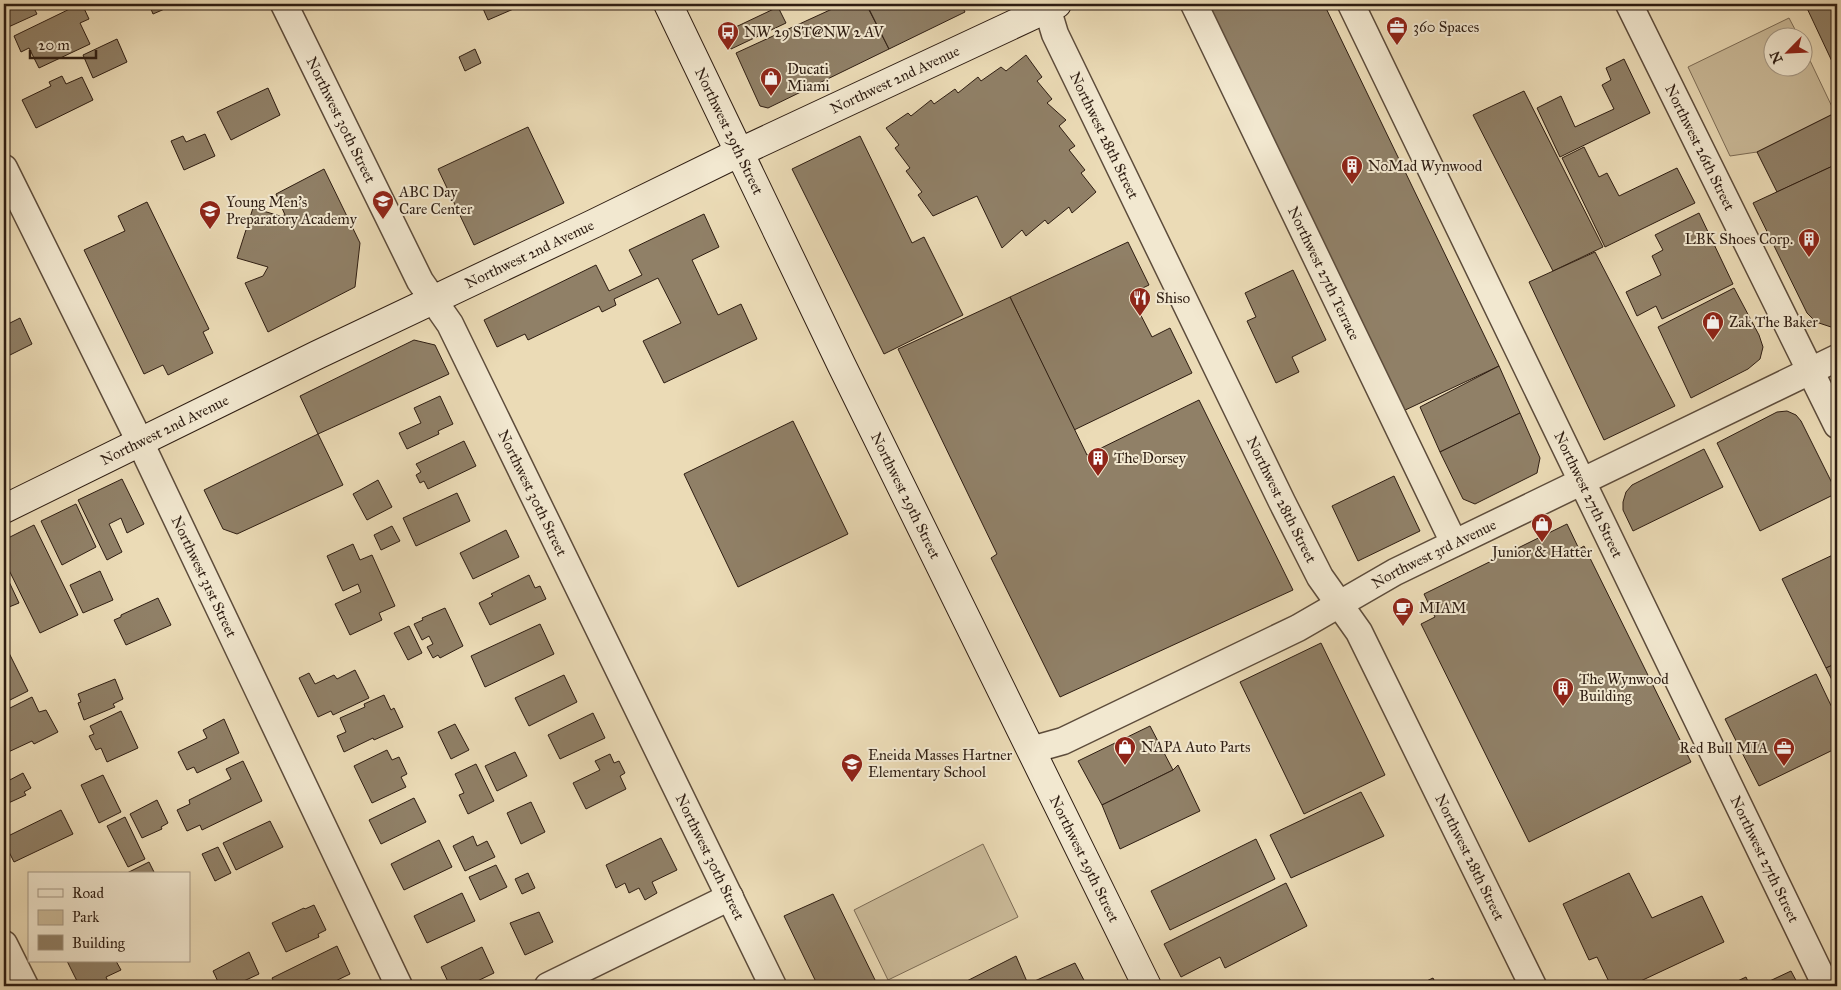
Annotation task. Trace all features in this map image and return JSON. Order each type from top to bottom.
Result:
[{"type":"street","name":"Northwest 30th Street","points":[[284,4],[420,281],[450,324],[773,986]]},
{"type":"street","name":"Northwest 29th Street","points":[[668,4],[738,153],[1147,986]]},
{"type":"street","name":"Northwest 27th Terrace","points":[[1194,4],[1454,543]]},
{"type":"street","name":"Northwest 27th Street","points":[[1352,4],[1826,986]]},
{"type":"street","name":"Northwest 26th Street","points":[[1629,4],[1837,425]]},
{"type":"street","name":"Northwest 2nd Avenue","points":[[4,509],[738,153],[1050,5]]},
{"type":"street","name":"Northwest 28th Street","points":[[1050,5],[1055,34],[1218,374],[1320,578],[1360,632],[1533,986]]},
{"type":"street","name":"Northwest 31st Street","points":[[4,168],[140,442],[399,986]]},
{"type":"street","name":"Northwest 3rd Avenue","points":[[1031,750],[1072,737],[1298,628],[1395,572],[1837,358]]},
{"type":"street","points":[[548,986],[730,897]]},
{"type":"street","points":[[4,944],[24,986]]},
{"type":"green space","points":[[1789,18],[1794,28],[1768,28]]},
{"type":"green space","points":[[1764,30],[1764,78],[1814,78],[1814,69],[1835,113],[1757,152],[1730,156],[1688,67]]},
{"type":"green space","points":[[983,844],[1018,917],[888,980],[854,910]]},
{"type":"building","points":[[4,4],[32,4],[37,14],[4,29]]},
{"type":"building","points":[[82,4],[89,19],[80,23],[90,44],[39,68],[29,48],[21,52],[14,36]]},
{"type":"building","points":[[149,4],[176,4],[153,14]]},
{"type":"building","points":[[481,4],[525,4],[488,20]]},
{"type":"building","points":[[843,4],[866,4],[889,49],[768,108],[760,106],[736,53]]},
{"type":"building","points":[[880,4],[961,4],[965,12],[889,49],[869,9]]},
{"type":"building","name":"NoMad Wynwood","points":[[1206,4],[1324,4],[1499,366],[1401,412]]},
{"type":"building","points":[[1805,4],[1837,4],[1837,72]]},
{"type":"building","points":[[778,7],[786,23],[731,49],[723,33]]},
{"type":"building","points":[[117,39],[127,62],[93,78],[83,55]]},
{"type":"building","points":[[475,49],[481,63],[465,71],[459,57]]},
{"type":"building","points":[[1026,55],[1042,77],[1037,81],[1052,99],[1047,103],[1066,120],[1059,126],[1075,146],[1069,150],[1085,170],[1081,173],[1096,192],[1072,213],[1069,207],[1048,224],[1045,220],[1026,236],[1022,230],[1002,248],[977,196],[933,216],[918,195],[922,192],[906,171],[910,168],[895,148],[899,145],[886,128],[908,113],[911,116],[931,100],[934,104],[955,89],[958,93],[978,77],[981,81],[1001,67],[1006,71]]},
{"type":"building","points":[[1624,59],[1650,113],[1560,157],[1537,108],[1561,96],[1575,127],[1614,109],[1602,85],[1611,80],[1606,68]]},
{"type":"building","points":[[62,76],[66,84],[82,77],[93,100],[36,128],[22,100],[51,86],[49,82]]},
{"type":"building","points":[[268,88],[280,115],[231,140],[217,112]]},
{"type":"building","points":[[1524,91],[1603,247],[1553,271],[1473,115]]},
{"type":"building","points":[[1835,113],[1837,117],[1837,164],[1777,192],[1757,152]]},
{"type":"building","points":[[528,127],[564,203],[474,245],[438,169]]},
{"type":"building","points":[[205,134],[215,156],[184,170],[171,141],[183,136],[186,142]]},
{"type":"building","points":[[860,136],[912,243],[924,237],[963,315],[884,354],[792,169]]},
{"type":"building","points":[[1584,147],[1599,177],[1607,173],[1619,196],[1677,168],[1695,203],[1605,247],[1562,158]]},
{"type":"building","name":"LBK Shoes Corp.","points":[[1837,164],[1837,329],[1816,322],[1807,313],[1753,203]]},
{"type":"building","points":[[324,169],[360,243],[355,287],[268,332],[245,283],[263,276],[268,267],[237,258],[253,208],[280,216],[285,215],[276,194]]},
{"type":"building","points":[[147,202],[209,329],[203,332],[213,353],[168,375],[163,365],[144,374],[84,250],[125,231],[118,216]]},
{"type":"building","points":[[1699,213],[1733,284],[1662,319],[1656,306],[1637,316],[1626,292],[1661,275],[1652,256],[1663,250],[1655,235]]},
{"type":"building","points":[[704,214],[719,247],[692,260],[718,315],[741,304],[757,339],[664,383],[643,341],[681,323],[658,278],[614,299],[616,305],[602,312],[599,306],[528,340],[525,334],[497,347],[484,320],[596,265],[609,291],[642,275],[629,250]]},
{"type":"building","points":[[1128,242],[1149,285],[1130,294],[1152,337],[1170,328],[1192,373],[1074,430],[1010,297]]},
{"type":"building","points":[[1595,252],[1675,406],[1604,440],[1529,282]]},
{"type":"building","points":[[1293,270],[1326,340],[1292,357],[1299,372],[1276,383],[1247,321],[1256,317],[1245,293]]},
{"type":"building","name":"Zak The Baker","points":[[1734,288],[1759,335],[1763,347],[1760,359],[1748,369],[1691,398],[1658,327]]},
{"type":"building","name":"The Dorsey","points":[[1010,297],[1087,455],[1199,400],[1293,590],[1060,697],[991,558],[997,554],[898,349]]},
{"type":"building","points":[[20,318],[32,344],[4,358],[4,326]]},
{"type":"building","points":[[414,340],[435,345],[449,374],[318,434],[300,396]]},
{"type":"building","points":[[1499,366],[1520,413],[1440,452],[1420,407]]},
{"type":"building","points":[[440,396],[453,424],[438,431],[439,434],[407,449],[399,433],[421,423],[414,408]]},
{"type":"building","points":[[1787,411],[1796,415],[1801,421],[1837,493],[1760,531],[1717,443],[1777,412]]},
{"type":"building","points":[[1520,413],[1540,458],[1537,473],[1475,504],[1463,499],[1440,452]]},
{"type":"building","points":[[793,421],[848,534],[738,587],[684,474]]},
{"type":"building","points":[[318,434],[343,485],[237,534],[223,529],[204,490]]},
{"type":"building","points":[[464,441],[476,466],[428,489],[424,481],[420,483],[416,475],[421,472],[416,464]]},
{"type":"building","points":[[1704,449],[1723,487],[1633,531],[1623,510],[1626,492],[1632,485]]},
{"type":"building","points":[[1394,476],[1420,531],[1358,561],[1332,506]]},
{"type":"building","points":[[122,479],[144,524],[127,533],[121,518],[109,524],[122,552],[107,560],[78,500]]},
{"type":"building","points":[[378,480],[392,507],[367,520],[353,494]]},
{"type":"building","points":[[457,493],[470,521],[416,546],[403,518]]},
{"type":"building","points":[[76,504],[96,547],[62,565],[41,521]]},
{"type":"building","name":"The Wynwood Building","points":[[1567,524],[1579,549],[1584,546],[1691,762],[1529,842],[1421,624],[1435,617],[1424,594]]},
{"type":"building","points":[[34,525],[78,615],[40,633],[4,560],[4,540]]},
{"type":"building","points":[[392,526],[400,541],[381,550],[374,535]]},
{"type":"building","points":[[506,530],[519,557],[473,579],[460,553]]},
{"type":"building","points":[[353,544],[360,560],[372,555],[395,606],[379,613],[382,620],[350,635],[335,604],[361,592],[358,584],[343,591],[327,556]]},
{"type":"building","points":[[1837,553],[1837,663],[1826,668],[1782,579]]},
{"type":"building","points":[[4,571],[19,603],[9,607],[8,604],[4,606]]},
{"type":"building","points":[[100,571],[113,600],[83,613],[70,585]]},
{"type":"building","points":[[529,575],[535,588],[540,586],[546,599],[490,625],[479,603],[493,596],[491,594]]},
{"type":"building","points":[[158,598],[171,625],[126,645],[114,620]]},
{"type":"building","points":[[445,608],[463,646],[440,658],[438,655],[433,658],[427,647],[433,644],[429,636],[422,640],[414,624],[423,620],[422,618]]},
{"type":"building","points":[[540,624],[554,654],[485,687],[471,656]]},
{"type":"building","points":[[409,626],[422,653],[408,660],[394,633]]},
{"type":"building","points":[[1321,643],[1385,775],[1304,814],[1240,682]]},
{"type":"building","points":[[9,653],[28,691],[4,703],[4,655]]},
{"type":"building","points":[[1837,663],[1837,690],[1826,668]]},
{"type":"building","points":[[355,670],[369,698],[333,715],[331,711],[318,717],[299,678],[309,673],[315,684],[334,675],[337,679]]},
{"type":"building","points":[[1816,674],[1837,718],[1837,748],[1759,786],[1725,719]]},
{"type":"building","points":[[564,675],[577,702],[529,726],[515,698]]},
{"type":"building","points":[[115,679],[123,699],[113,704],[115,707],[84,720],[78,703],[81,702],[78,694]]},
{"type":"building","points":[[384,695],[391,710],[394,708],[403,727],[374,740],[373,738],[344,752],[337,736],[346,732],[340,718],[365,707],[364,704]]},
{"type":"building","points":[[32,697],[39,712],[46,710],[58,732],[34,744],[32,741],[4,754],[4,711]]},
{"type":"building","points":[[121,711],[138,748],[107,762],[101,748],[96,750],[89,736],[94,734],[90,726]]},
{"type":"building","points":[[593,713],[605,738],[560,759],[548,735]]},
{"type":"building","points":[[224,719],[239,753],[197,773],[194,767],[187,770],[178,752],[207,738],[203,730]]},
{"type":"building","points":[[455,724],[469,750],[451,759],[438,732]]},
{"type":"building","name":"NAPA Auto Parts","points":[[1150,726],[1173,770],[1102,805],[1078,761]]},
{"type":"building","points":[[387,750],[392,760],[399,757],[407,774],[401,777],[406,787],[372,803],[354,766]]},
{"type":"building","points":[[515,752],[527,776],[497,791],[485,766]]},
{"type":"building","points":[[610,754],[614,763],[619,761],[625,773],[620,776],[626,789],[586,809],[573,783],[600,770],[595,761]]},
{"type":"building","points":[[243,761],[262,801],[202,830],[200,825],[187,831],[177,810],[190,804],[189,800],[231,779],[226,769]]},
{"type":"building","points":[[476,764],[494,801],[468,814],[459,795],[464,793],[455,774]]},
{"type":"building","points":[[1178,765],[1200,811],[1120,849],[1102,805],[1173,770]]},
{"type":"building","points":[[23,773],[31,788],[24,792],[26,795],[4,805],[4,783]]},
{"type":"building","points":[[103,775],[121,812],[99,823],[81,785]]},
{"type":"building","points":[[1361,792],[1384,836],[1291,878],[1270,835]]},
{"type":"building","points":[[414,798],[426,822],[381,844],[369,820]]},
{"type":"building","points":[[157,800],[168,823],[161,827],[162,829],[142,838],[130,814]]},
{"type":"building","points":[[531,802],[545,832],[521,844],[507,813]]},
{"type":"building","points":[[61,810],[73,834],[14,862],[4,842],[4,838]]},
{"type":"building","points":[[125,817],[145,859],[128,867],[107,826]]},
{"type":"building","points":[[270,821],[283,847],[236,870],[223,843]]},
{"type":"building","points":[[473,836],[477,846],[487,841],[495,857],[465,871],[453,846]]},
{"type":"building","points":[[661,838],[677,870],[652,882],[657,893],[645,900],[639,888],[629,893],[625,883],[616,888],[606,865]]},
{"type":"building","points":[[1256,839],[1275,879],[1170,930],[1151,891]]},
{"type":"building","points":[[439,840],[452,867],[404,890],[391,864]]},
{"type":"building","points":[[218,847],[231,873],[215,881],[202,854]]},
{"type":"building","points":[[149,862],[154,872],[129,872]]},
{"type":"building","points":[[496,865],[507,887],[480,900],[469,877]]},
{"type":"building","points":[[528,873],[535,888],[522,894],[515,879]]},
{"type":"building","points":[[1629,873],[1652,918],[1702,896],[1724,942],[1630,986],[1611,986],[1597,957],[1589,960],[1563,904]]},
{"type":"building","points":[[1286,883],[1307,926],[1225,968],[1220,957],[1181,977],[1164,944]]},
{"type":"building","points":[[462,893],[475,921],[427,943],[414,916]]},
{"type":"building","points":[[833,894],[878,986],[818,986],[784,916]]},
{"type":"building","points":[[314,905],[326,930],[318,934],[319,937],[286,952],[272,923]]},
{"type":"building","points":[[539,912],[553,942],[525,955],[510,923]]},
{"type":"building","points":[[337,946],[350,974],[325,986],[276,986],[272,978]]},
{"type":"building","points":[[482,947],[494,973],[467,986],[450,986],[441,967]]},
{"type":"building","points":[[249,952],[259,974],[233,986],[220,986],[213,971]]},
{"type":"building","points":[[1016,956],[1028,984],[1075,963],[1087,986],[957,986]]},
{"type":"building","points":[[68,962],[117,962],[121,970],[106,977],[110,986],[75,986],[73,983],[77,981]]},
{"type":"building","points":[[1791,971],[1799,986],[1759,986]]},
{"type":"building","points":[[1746,977],[1750,986],[1727,986]]},
{"type":"building","points":[[1433,978],[1437,986],[1416,986]]},
{"type":"place","name":"360 Spaces","points":[[1397,46]]},
{"type":"place","name":"NW 29 ST@NW 2 AV","points":[[728,51]]},
{"type":"place","name":"Ducati Miami","points":[[771,97]]},
{"type":"place","name":"NoMad Wynwood","points":[[1352,185]]},
{"type":"place","name":"ABC Day Care Center","points":[[383,220]]},
{"type":"place","name":"Young Men's Preparatory Academy","points":[[210,230]]},
{"type":"place","name":"LBK Shoes Corp.","points":[[1809,258]]},
{"type":"place","name":"Shiso","points":[[1140,317]]},
{"type":"place","name":"Zak The Baker","points":[[1713,341]]},
{"type":"place","name":"The Dorsey","points":[[1098,477]]},
{"type":"place","name":"Junior & Hatter","points":[[1542,543]]},
{"type":"place","name":"MIAM","points":[[1403,627]]},
{"type":"place","name":"The Wynwood Building","points":[[1563,707]]},
{"type":"place","name":"NAPA Auto Parts","points":[[1125,766]]},
{"type":"place","name":"Red Bull MIA","points":[[1784,767]]},
{"type":"place","name":"Eneida Masses Hartner Elementary School","points":[[852,783]]}]
